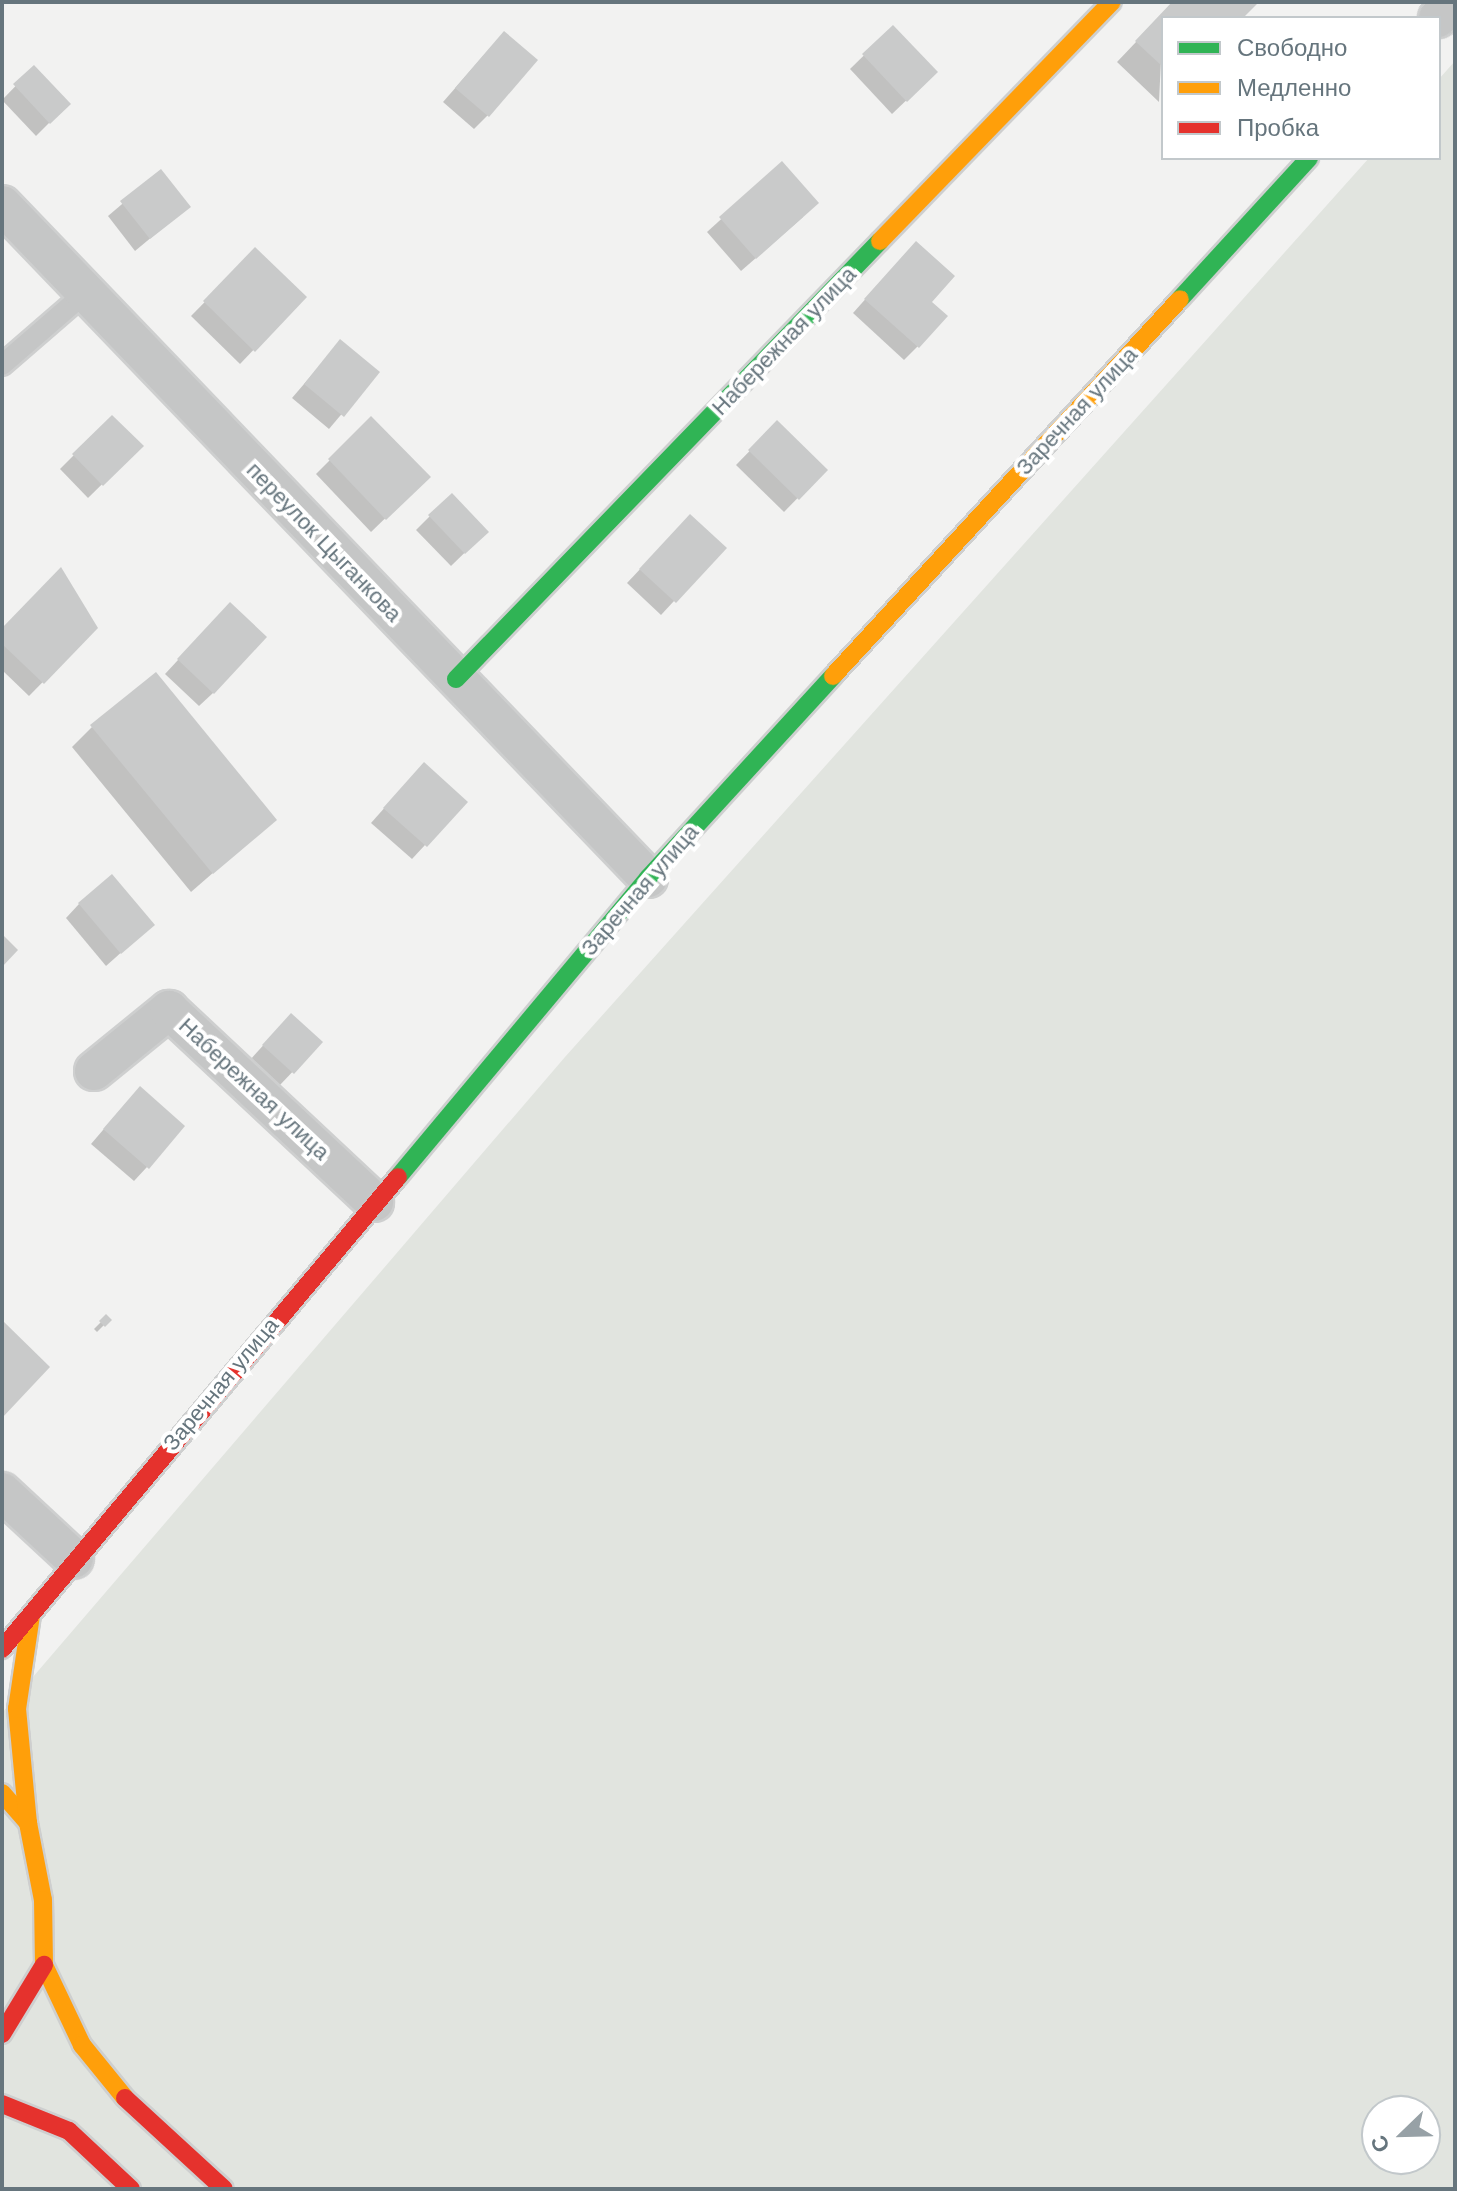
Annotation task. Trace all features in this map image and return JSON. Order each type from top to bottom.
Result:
[{"type":"street","name":"Набережная улица","points":[[456,679],[1112,2]]},
{"type":"street","name":"Заречная улица","points":[[2,1649],[74,1559],[648,878],[1307,160]]},
{"type":"street","name":"переулок Цыганкова","points":[[2,205],[648,878]]},
{"type":"street","name":"Набережная улица","points":[[94,1071],[169,1010],[374,1202]]},
{"type":"street","points":[[2,1492],[74,1559]]},
{"type":"street","points":[[31,1612],[17,1709],[28,1823],[43,1900],[44,1965],[82,2045],[110,2084],[224,2189]]},
{"type":"street","points":[[2,1793],[28,1823]]},
{"type":"street","points":[[2,2034],[44,1965]]},
{"type":"street","points":[[2,2104],[69,2131],[131,2189]]},
{"type":"lane","points":[[2,365],[85,293]]},
{"type":"shaded area","points":[[1455,61],[1455,2189],[2,2189],[2,1713],[565,1057],[1367,160],[1441,160],[1441,77]]},
{"type":"building","points":[[1172,2],[1259,2],[1245,16],[1161,16],[1161,65],[1135,41]]},
{"type":"building","points":[[893,25],[938,72],[907,102],[862,54]]},
{"type":"building","points":[[504,31],[538,60],[489,117],[455,88]]},
{"type":"building","points":[[34,65],[71,104],[50,124],[13,84]]},
{"type":"building","points":[[782,161],[819,203],[756,259],[719,217]]},
{"type":"building","points":[[161,169],[191,207],[150,239],[120,201]]},
{"type":"building","points":[[916,241],[955,276],[932,302],[948,316],[919,348],[864,299]]},
{"type":"building","points":[[255,247],[307,297],[255,352],[203,301]]},
{"type":"building","points":[[340,339],[380,372],[344,417],[304,384]]},
{"type":"building","points":[[112,415],[144,446],[103,486],[72,454]]},
{"type":"building","points":[[371,416],[431,477],[386,520],[328,459]]},
{"type":"building","points":[[777,420],[828,470],[799,500],[748,450]]},
{"type":"building","points":[[452,493],[489,532],[465,554],[428,515]]},
{"type":"building","points":[[690,514],[727,548],[676,603],[639,569]]},
{"type":"building","points":[[61,567],[98,628],[44,684],[2,644],[2,628]]},
{"type":"building","points":[[230,602],[267,637],[214,694],[177,659]]},
{"type":"building","points":[[156,672],[277,820],[213,874],[90,725]]},
{"type":"building","points":[[424,762],[468,802],[427,847],[383,808]]},
{"type":"building","points":[[112,874],[155,925],[121,954],[78,903]]},
{"type":"building","points":[[2,934],[18,950],[2,967]]},
{"type":"building","points":[[291,1013],[323,1042],[294,1074],[262,1045]]},
{"type":"building","points":[[140,1086],[185,1126],[149,1169],[103,1129]]},
{"type":"building","points":[[106,1314],[112,1320],[105,1327],[99,1321]]},
{"type":"building","points":[[2,1320],[50,1367],[2,1418]]},
{"type":"traffic: fast","points":[[1180,299],[1307,160]]},
{"type":"traffic: fast","points":[[456,679],[880,241]]},
{"type":"traffic: fast","points":[[398,1177],[648,878],[833,676]]},
{"type":"traffic: slow","points":[[880,241],[1112,2]]},
{"type":"traffic: slow","points":[[833,676],[1180,299]]},
{"type":"traffic: slow","points":[[28,1823],[17,1709],[31,1615]]},
{"type":"traffic: slow","points":[[2,1793],[28,1823],[43,1900],[44,1965],[82,2045],[125,2098]]},
{"type":"traffic: jam","points":[[2,1649],[398,1177]]},
{"type":"traffic: jam","points":[[2,2034],[44,1965]]},
{"type":"traffic: jam","points":[[125,2098],[224,2189]]},
{"type":"traffic: jam","points":[[2,2104],[69,2131],[131,2189]]}]
